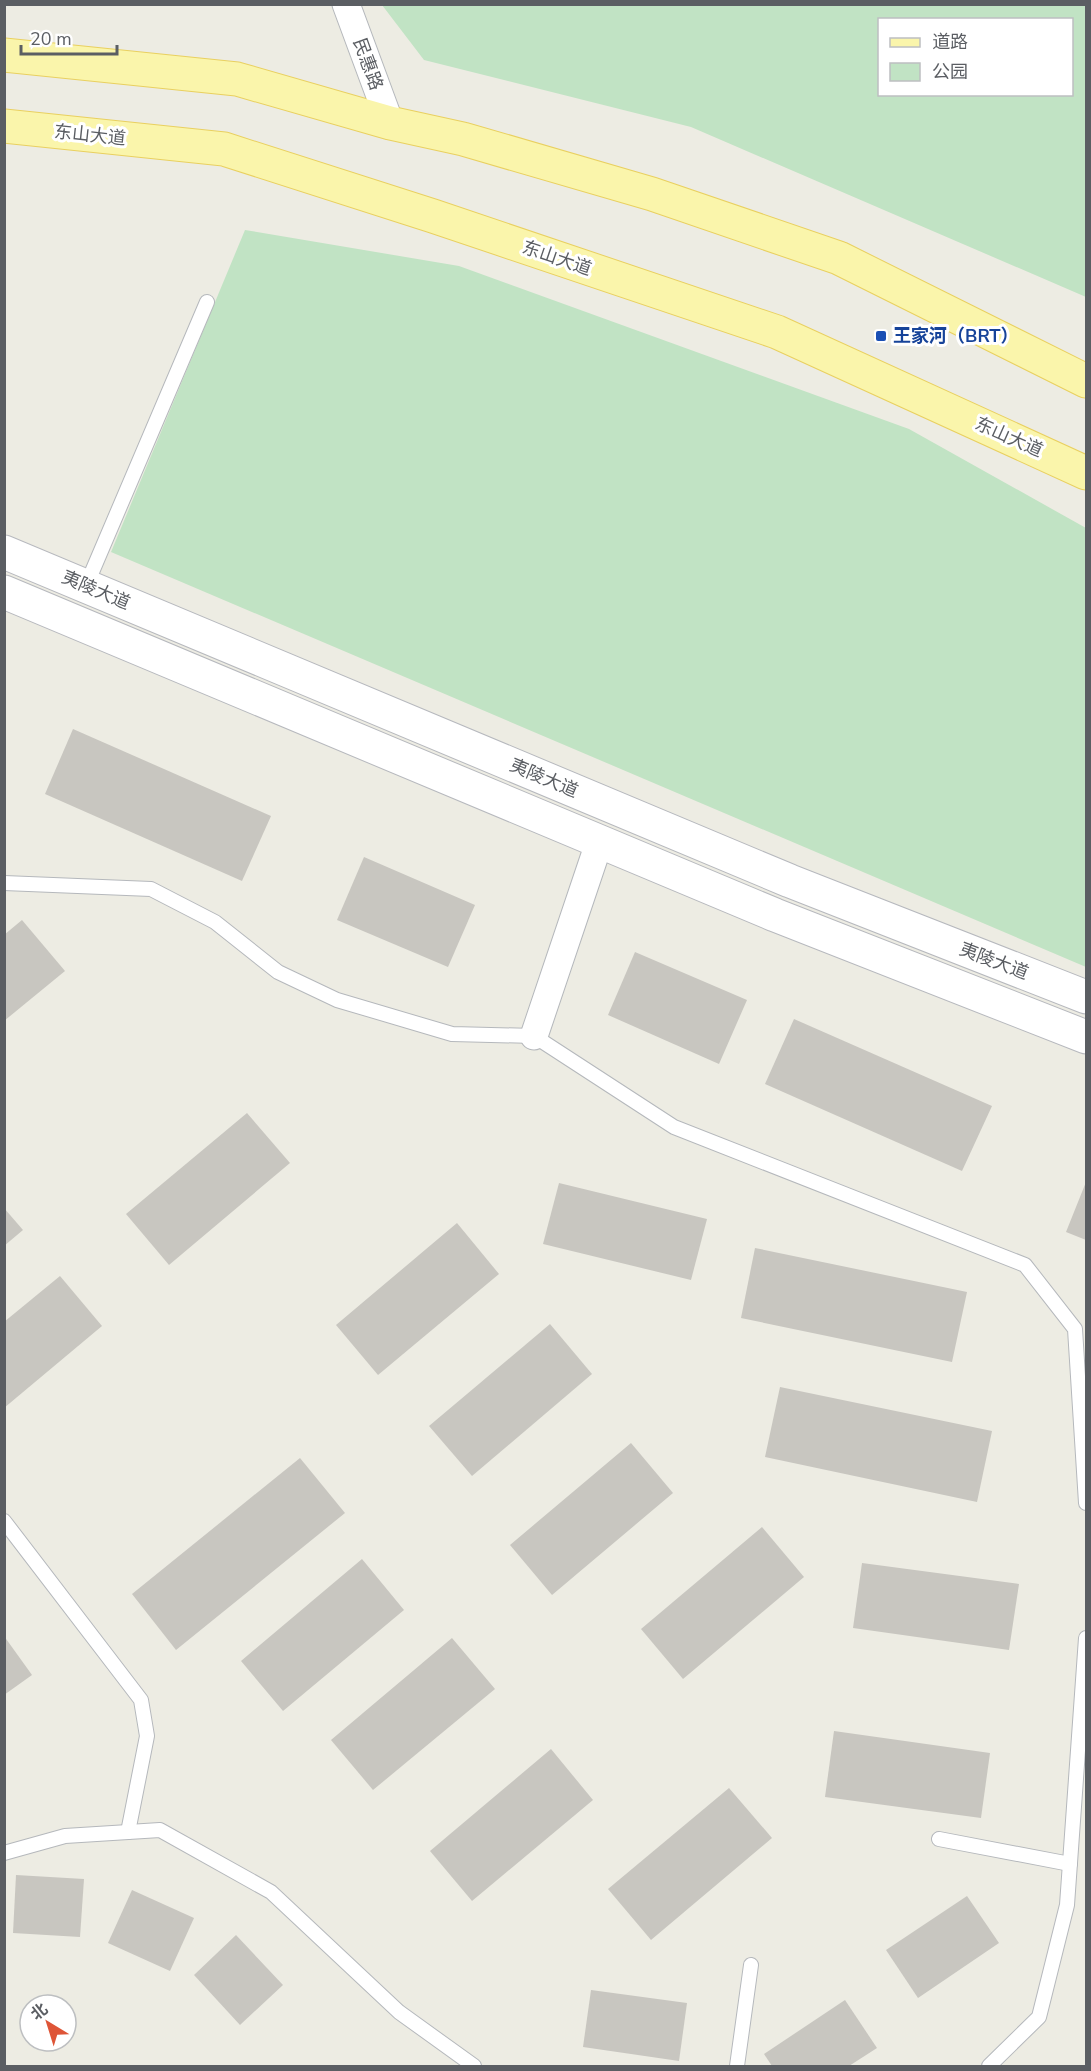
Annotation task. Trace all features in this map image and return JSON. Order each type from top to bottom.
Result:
[{"type":"main road","points":[[4,56],[237,80],[390,123],[463,139],[652,194],[839,258],[1086,381]]},
{"type":"main road","name":"东山大道","points":[[4,126],[224,149],[257,159],[777,332],[1086,473]]},
{"type":"main road","name":"夷陵大道","points":[[4,552],[790,881],[1086,997]]},
{"type":"main road","name":"夷陵大道","points":[[4,592],[776,915],[1086,1038]]},
{"type":"street","name":"民惠路","points":[[346,4],[390,123]]},
{"type":"street","points":[[534,1035],[598,846],[597,841]]},
{"type":"lane","points":[[86,586],[207,302]]},
{"type":"lane","points":[[4,883],[151,889],[215,922],[278,972],[337,1000],[452,1035],[534,1035],[674,1127],[1025,1265],[1075,1329],[1086,1503]]},
{"type":"lane","points":[[4,1521],[141,1700],[147,1736],[128,1832]]},
{"type":"lane","points":[[989,2067],[1039,2017],[1067,1905],[1086,1638]]},
{"type":"lane","points":[[4,1853],[65,1836],[160,1830],[271,1892],[399,2012],[474,2067]]},
{"type":"lane","points":[[939,1839],[1070,1864]]},
{"type":"lane","points":[[737,2067],[751,1965]]},
{"type":"green space","points":[[382,5],[1086,5],[1086,297],[691,127],[424,60]]},
{"type":"green space","points":[[245,230],[459,266],[909,429],[1086,528],[1086,967],[111,552]]},
{"type":"building","points":[[73,729],[271,816],[242,881],[45,794]]},
{"type":"building","points":[[364,857],[475,905],[448,967],[337,920]]},
{"type":"building","points":[[22,920],[65,971],[4,1021],[4,935]]},
{"type":"building","points":[[635,952],[747,1000],[719,1064],[608,1015]]},
{"type":"building","points":[[794,1019],[992,1106],[962,1171],[765,1084]]},
{"type":"building","points":[[247,1113],[290,1163],[169,1265],[126,1214]]},
{"type":"building","points":[[1086,1182],[1086,1240],[1066,1232]]},
{"type":"building","points":[[559,1183],[707,1219],[691,1280],[543,1244]]},
{"type":"building","points":[[4,1208],[23,1230],[4,1246]]},
{"type":"building","points":[[457,1223],[499,1274],[378,1375],[336,1325]]},
{"type":"building","points":[[755,1248],[967,1292],[952,1362],[741,1318]]},
{"type":"building","points":[[60,1276],[102,1326],[4,1408],[4,1322]]},
{"type":"building","points":[[550,1324],[592,1374],[472,1476],[429,1426]]},
{"type":"building","points":[[780,1387],[992,1431],[977,1502],[765,1457]]},
{"type":"building","points":[[631,1443],[673,1493],[552,1595],[510,1545]]},
{"type":"building","points":[[300,1458],[345,1513],[176,1650],[132,1594]]},
{"type":"building","points":[[762,1527],[804,1577],[683,1679],[641,1629]]},
{"type":"building","points":[[362,1559],[404,1610],[283,1711],[241,1661]]},
{"type":"building","points":[[862,1563],[1019,1584],[1009,1650],[853,1628]]},
{"type":"building","points":[[4,1636],[32,1675],[4,1695]]},
{"type":"building","points":[[452,1638],[495,1689],[373,1790],[331,1740]]},
{"type":"building","points":[[834,1731],[990,1753],[981,1818],[825,1797]]},
{"type":"building","points":[[551,1749],[593,1800],[472,1901],[430,1851]]},
{"type":"building","points":[[729,1788],[772,1838],[651,1940],[608,1889]]},
{"type":"building","points":[[16,1875],[84,1879],[80,1937],[13,1933]]},
{"type":"building","points":[[132,1890],[194,1918],[170,1971],[108,1943]]},
{"type":"building","points":[[967,1896],[999,1943],[918,1998],[886,1950]]},
{"type":"building","points":[[236,1935],[283,1985],[240,2025],[194,1975]]},
{"type":"building","points":[[591,1990],[687,2003],[679,2061],[583,2047]]},
{"type":"building","points":[[845,2000],[877,2048],[849,2066],[772,2066],[764,2054]]},
{"type":"place","name":"王家河（BRT）","points":[[881,336]]}]
